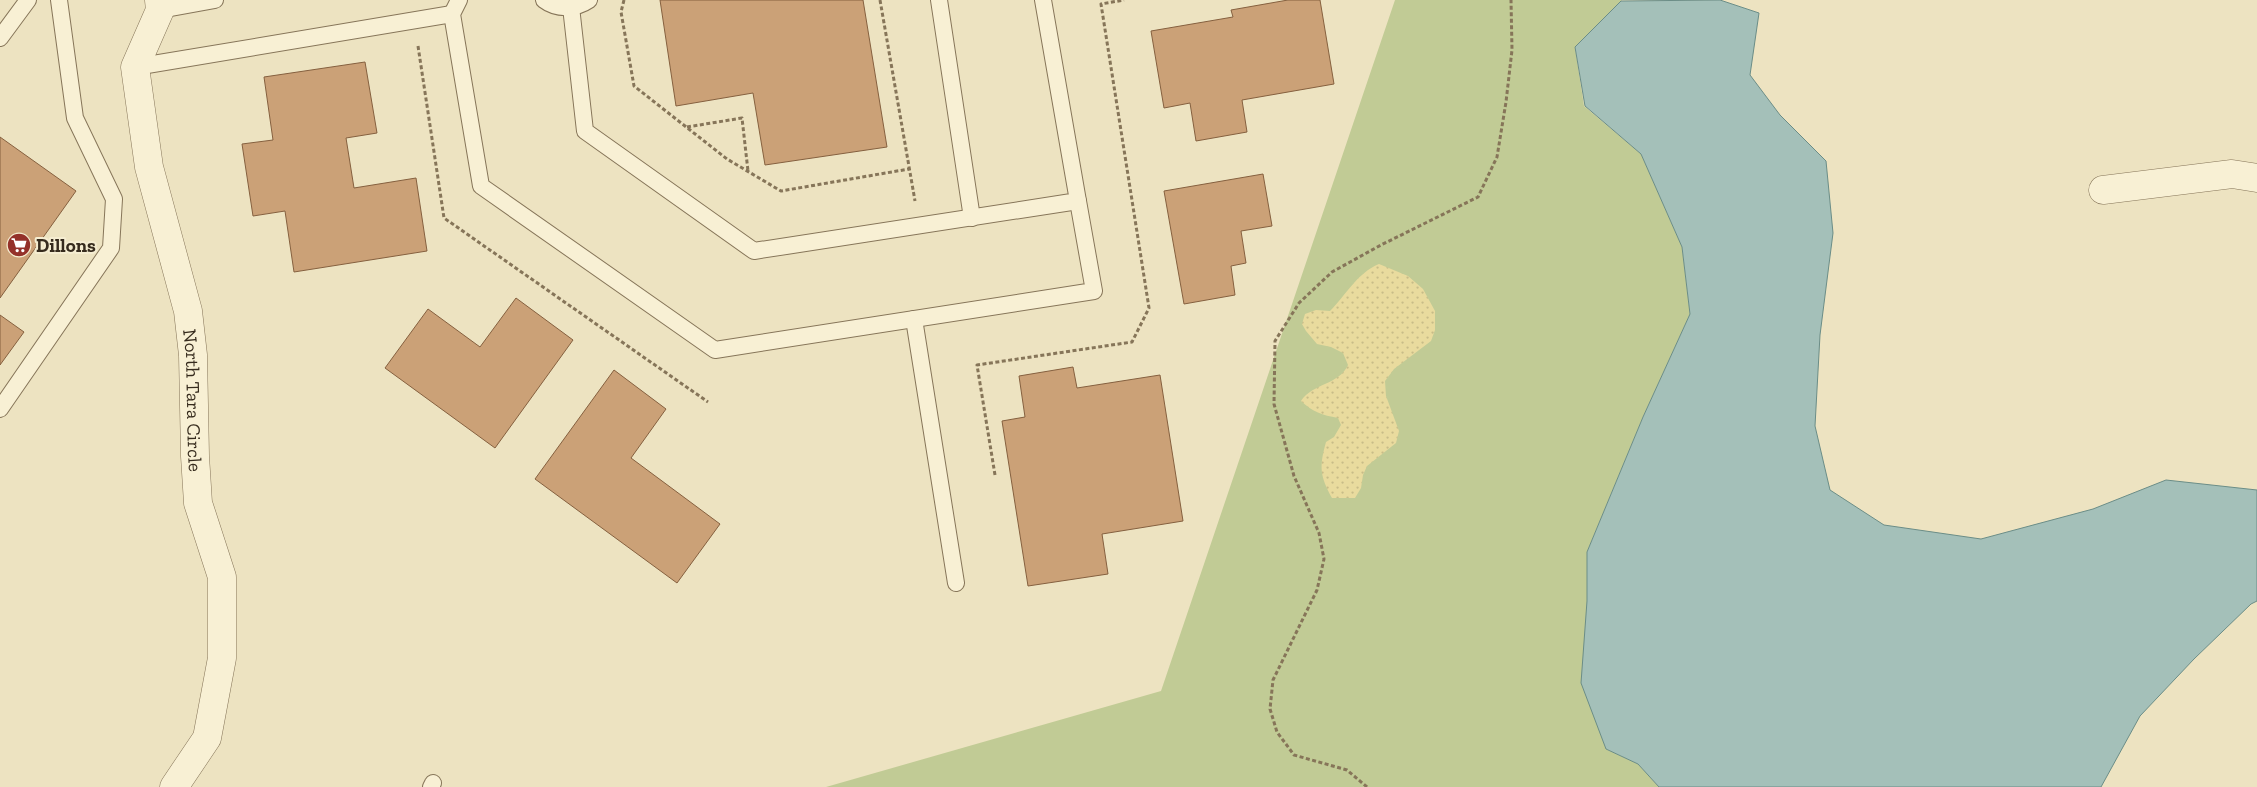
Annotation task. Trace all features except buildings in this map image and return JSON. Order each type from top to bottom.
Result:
[{"type":"street","points":[[135,67],[159,5]]},
{"type":"street","name":"North Tara Circle","points":[[135,67],[149,167],[188,311],[193,355],[198,503],[222,577],[222,658],[207,738],[174,787]]},
{"type":"street","points":[[2103,190],[2232,174],[2257,178]]},
{"type":"lane","points":[[0,38],[28,0]]},
{"type":"lane","points":[[0,409],[111,248],[114,199],[75,118],[59,0]]},
{"type":"lane","points":[[159,5],[215,0]]},
{"type":"lane","points":[[544,0],[559,6],[571,7],[589,0]]},
{"type":"lane","points":[[939,0],[972,218]]},
{"type":"lane","points":[[135,67],[455,7],[481,186],[715,350],[1094,291],[1043,0]]},
{"type":"lane","points":[[571,7],[585,131],[754,251],[1078,201]]},
{"type":"lane","points":[[914,319],[956,582]]},
{"type":"path","points":[[624,0],[621,12],[634,86],[727,159],[781,191],[909,169]]},
{"type":"path","points":[[880,0],[915,205]]},
{"type":"path","points":[[1367,787],[1347,770],[1294,755],[1277,732],[1270,709],[1273,680],[1317,590],[1324,559],[1319,533],[1294,476],[1274,404],[1275,341],[1299,303],[1332,272],[1381,245],[1478,197],[1497,157],[1505,111],[1512,50],[1511,0]]},
{"type":"path","points":[[687,127],[742,118],[748,171]]},
{"type":"green space","points":[[1395,0],[1622,0],[1575,47],[1584,106],[1641,154],[1682,247],[1690,314],[1643,417],[1587,552],[1587,601],[1606,749],[1638,764],[1659,787],[826,787],[1161,691]]},
{"type":"sand","points":[[1379,264],[1408,276],[1423,289],[1435,311],[1435,330],[1431,341],[1394,369],[1385,381],[1386,396],[1399,431],[1396,443],[1367,466],[1361,488],[1355,498],[1332,498],[1323,477],[1322,458],[1326,442],[1334,437],[1341,425],[1338,418],[1318,413],[1301,401],[1312,391],[1339,377],[1348,365],[1343,353],[1331,347],[1317,344],[1302,324],[1305,314],[1316,310],[1330,311],[1364,273]]},
{"type":"water","points":[[1720,0],[1759,13],[1750,75],[1780,115],[1826,161],[1833,233],[1820,335],[1815,426],[1830,490],[1884,525],[1981,539],[2093,509],[2166,480],[2257,490],[2257,601],[2251,604],[2194,659],[2140,716],[2101,787],[1659,787],[1638,764],[1606,749],[1581,683],[1587,601],[1587,552],[1643,417],[1690,314],[1682,247],[1641,154],[1585,106],[1575,47],[1621,1]]},
{"type":"place","name":"Dillons","points":[[19,245]]}]
